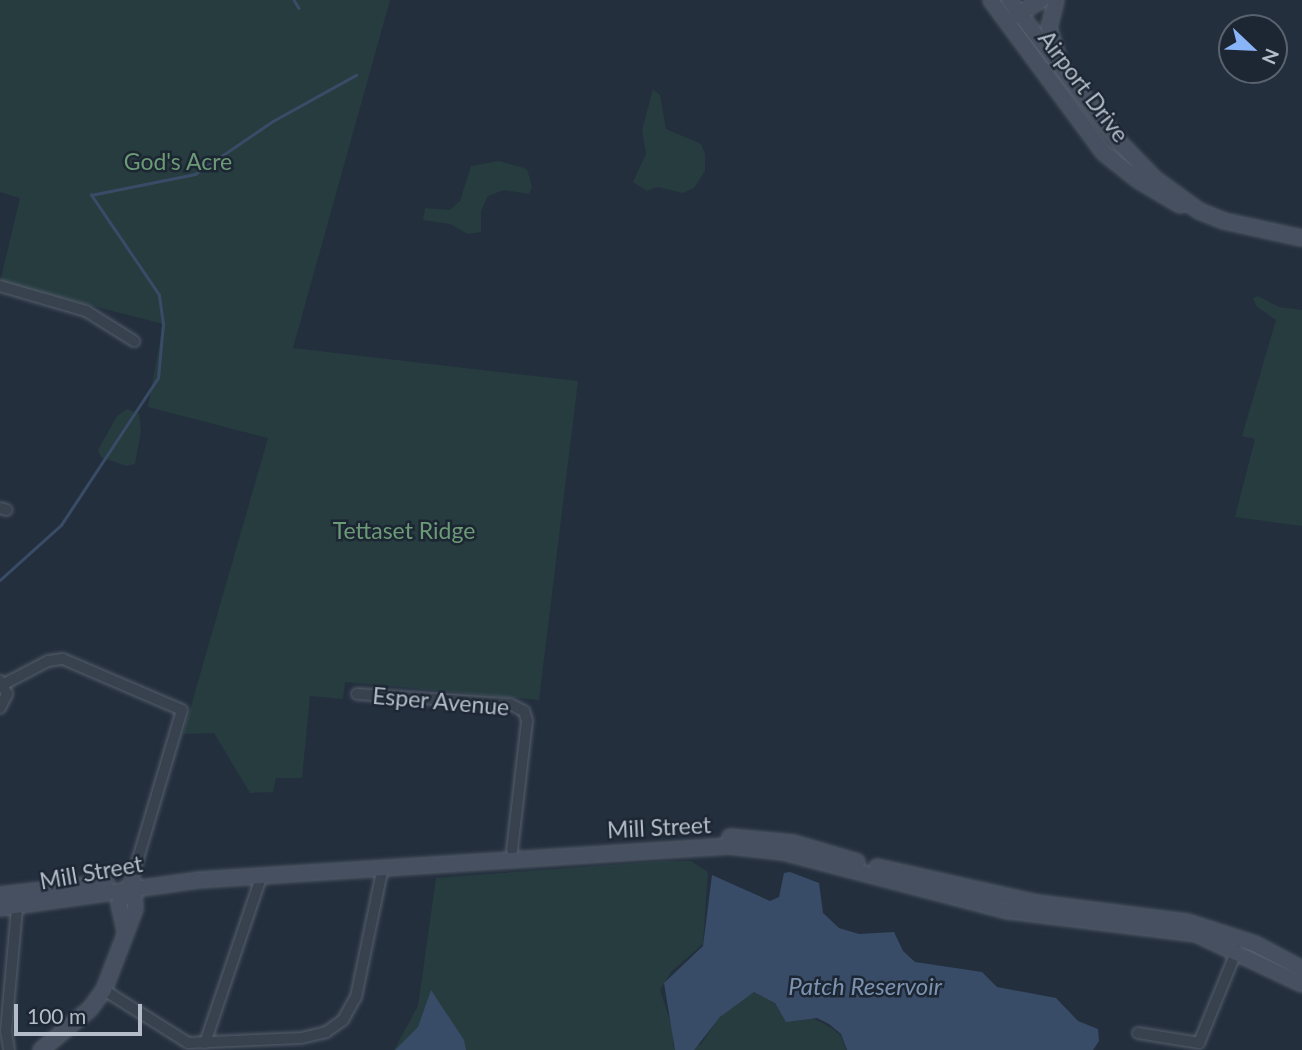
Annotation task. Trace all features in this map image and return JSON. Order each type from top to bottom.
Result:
[{"type":"main road","points":[[991,0],[1016,9]]},
{"type":"main road","name":"Airport Drive","points":[[1016,9],[1042,0]]},
{"type":"main road","name":"Airport Drive","points":[[1056,0],[1050,16],[1051,41],[1074,83]]},
{"type":"main road","name":"Airport Drive","points":[[1016,9],[1138,162],[1204,213]]},
{"type":"main road","name":"Airport Drive","points":[[1016,9],[1084,128],[1120,168],[1159,194],[1204,213],[1247,229],[1302,238]]},
{"type":"main road","name":"Mill Street","points":[[0,908],[131,885],[512,850],[731,837],[793,843],[831,860],[1007,911],[1186,932],[1237,950],[1302,984]]},
{"type":"main road","name":"Mill Street","points":[[0,895],[262,875],[729,846],[831,860],[1009,898],[1187,922],[1255,944],[1302,969]]},
{"type":"main road","points":[[41,1050],[86,1013],[104,990],[125,930],[119,904],[131,885]]},
{"type":"street","points":[[0,286],[86,310],[134,341]]},
{"type":"street","points":[[0,708],[6,698],[2,683],[48,661],[63,659],[182,710],[131,885]]},
{"type":"street","name":"Esper Avenue","points":[[357,694],[510,704],[524,711],[527,721],[512,850]]},
{"type":"street","points":[[104,990],[173,1038],[205,1043],[304,1037],[326,1031],[343,1020],[358,992],[383,867]]},
{"type":"street","points":[[205,1043],[262,875]]},
{"type":"street","points":[[9,1050],[6,1031],[17,907]]},
{"type":"street","points":[[1138,1033],[1199,1043],[1237,950]]},
{"type":"green space","points":[[0,0],[390,0],[293,348],[578,381],[539,700],[345,682],[343,699],[310,696],[302,778],[276,778],[273,792],[250,793],[214,733],[183,734],[268,438],[148,407],[163,324],[0,282],[20,198],[0,192]]},
{"type":"green space","points":[[653,89],[660,95],[666,129],[701,144],[705,154],[705,171],[694,188],[683,193],[658,187],[647,191],[633,182],[646,154],[642,130]]},
{"type":"green space","points":[[499,161],[527,169],[532,187],[529,194],[504,190],[488,196],[481,211],[481,232],[468,234],[450,224],[423,220],[425,208],[450,210],[460,201],[471,166]]},
{"type":"green space","points":[[1258,296],[1279,307],[1302,310],[1302,526],[1235,517],[1255,439],[1242,436],[1276,320],[1256,306],[1253,298]]},
{"type":"green space","points":[[127,409],[139,414],[141,431],[135,464],[126,466],[101,457],[98,450],[117,416]]},
{"type":"green space","points":[[691,861],[708,872],[703,944],[671,972],[660,990],[673,1030],[673,1047],[679,1050],[394,1050],[418,1006],[436,878]]},
{"type":"green space","points":[[749,992],[761,993],[774,1002],[784,1018],[812,1018],[832,1028],[841,1036],[846,1050],[683,1050],[701,1044],[718,1019]]},
{"type":"water","name":"Patch Reservoir","points":[[790,872],[819,883],[823,913],[839,928],[859,934],[894,932],[903,951],[915,962],[982,972],[997,987],[1056,998],[1078,1021],[1098,1029],[1099,1041],[1093,1050],[847,1050],[841,1034],[829,1024],[817,1018],[786,1022],[775,1003],[754,992],[720,1017],[694,1050],[675,1050],[664,983],[703,946],[712,875],[770,901],[779,897],[784,873]]},
{"type":"water","points":[[431,990],[464,1040],[466,1050],[395,1050],[418,1027]]},
{"type":"waterway","points":[[294,0],[299,8]]},
{"type":"waterway","points":[[0,580],[61,525],[158,378],[163,324],[159,295],[91,195],[195,174],[273,121],[356,75]]},
{"type":"park label","name":"God's Acre","points":[[178,161]]},
{"type":"park label","name":"Tettaset Ridge","points":[[404,530]]}]
